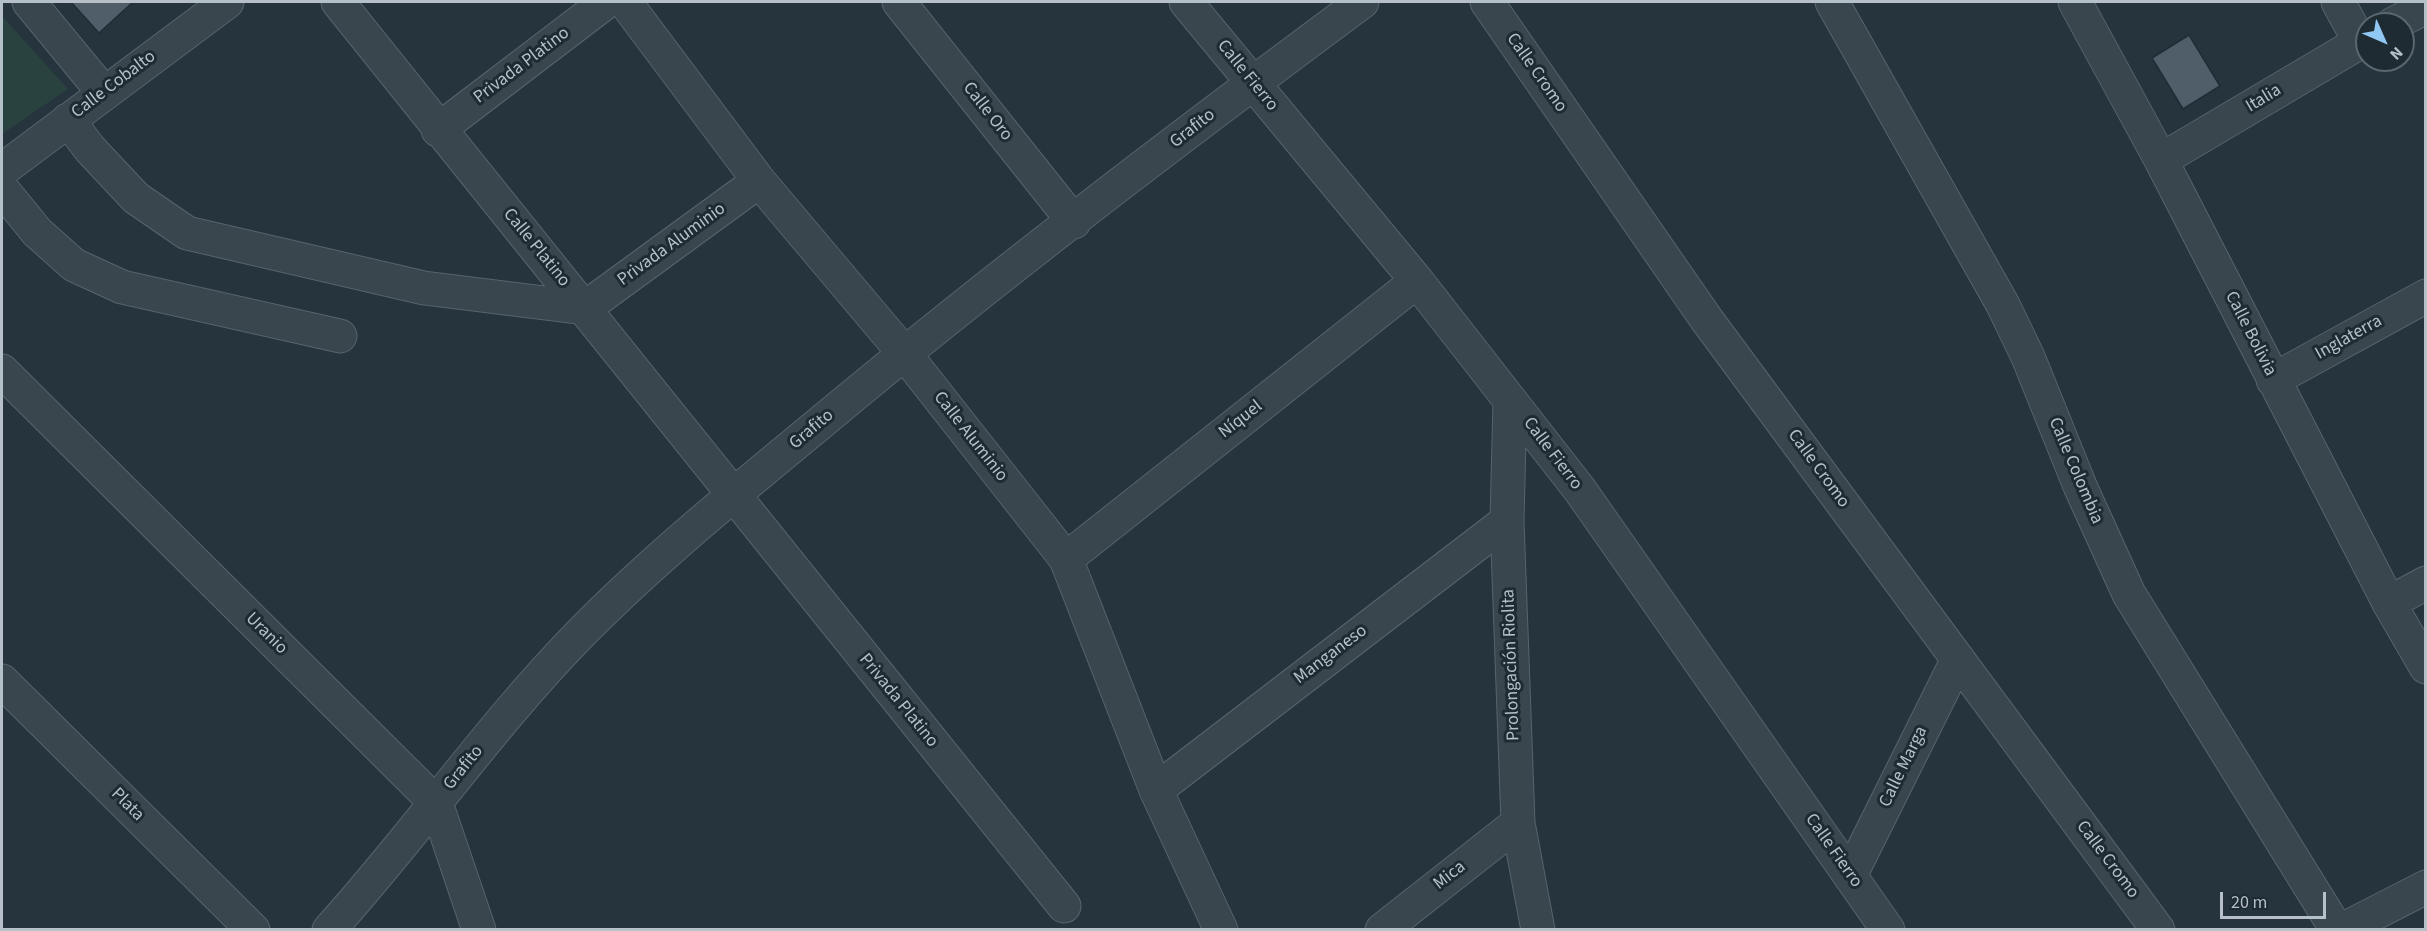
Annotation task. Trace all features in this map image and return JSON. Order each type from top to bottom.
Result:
[{"type":"street","points":[[29,2],[104,93]]},
{"type":"street","name":"Calle Cobalto","points":[[2,170],[227,2]]},
{"type":"street","name":"Calle Platino","points":[[338,2],[438,130],[585,308],[733,496]]},
{"type":"street","name":"Privada Platino","points":[[438,130],[606,2]]},
{"type":"street","name":"Calle Aluminio","points":[[625,2],[759,181],[904,353],[1066,559],[1156,790],[1221,930]]},
{"type":"street","name":"Calle Oro","points":[[899,2],[1074,222]]},
{"type":"street","name":"Calle Fierro","points":[[1186,2],[1417,281],[1580,490],[1888,930]]},
{"type":"street","name":"Grafito","points":[[329,930],[387,866],[506,715],[581,633],[733,496],[904,353],[1252,84],[1362,2]]},
{"type":"street","name":"Calle Cromo","points":[[1487,2],[1707,320],[2158,930]]},
{"type":"street","name":"Calle Colombia","points":[[1832,2],[2003,305],[2028,357],[2080,486],[2129,594],[2340,930]]},
{"type":"street","name":"Calle Bolivia","points":[[2075,2],[2161,160],[2389,603],[2426,667]]},
{"type":"street","points":[[2338,2],[2355,28]]},
{"type":"street","name":"Italia","points":[[2161,160],[2355,45]]},
{"type":"street","points":[[68,120],[90,149],[136,198],[187,233],[424,288],[585,308]]},
{"type":"street","name":"Privada Aluminio","points":[[585,308],[759,181]]},
{"type":"street","points":[[2,189],[37,232],[74,265],[122,287],[340,336]]},
{"type":"street","name":"Níquel","points":[[1066,559],[1417,281]]},
{"type":"street","name":"Inglaterra","points":[[2273,380],[2426,296]]},
{"type":"street","name":"Uranio","points":[[2,371],[436,803],[479,930]]},
{"type":"street","name":"Prolongación Riolita","points":[[1510,400],[1507,521],[1518,823],[1538,930]]},
{"type":"street","name":"Privada Platino","points":[[733,496],[1064,906]]},
{"type":"street","name":"Manganeso","points":[[1156,790],[1507,521]]},
{"type":"street","points":[[2389,603],[2426,583]]},
{"type":"street","name":"Calle Marga","points":[[1851,876],[1958,659]]},
{"type":"street","name":"Plata","points":[[2,681],[253,930]]},
{"type":"street","name":"Mica","points":[[1382,930],[1518,823]]},
{"type":"street","points":[[2340,930],[2426,887]]},
{"type":"green space","points":[[2,16],[68,89],[2,134]]},
{"type":"building","points":[[71,2],[133,2],[99,33]]},
{"type":"building","points":[[2189,35],[2220,86],[2183,109],[2152,58]]}]
